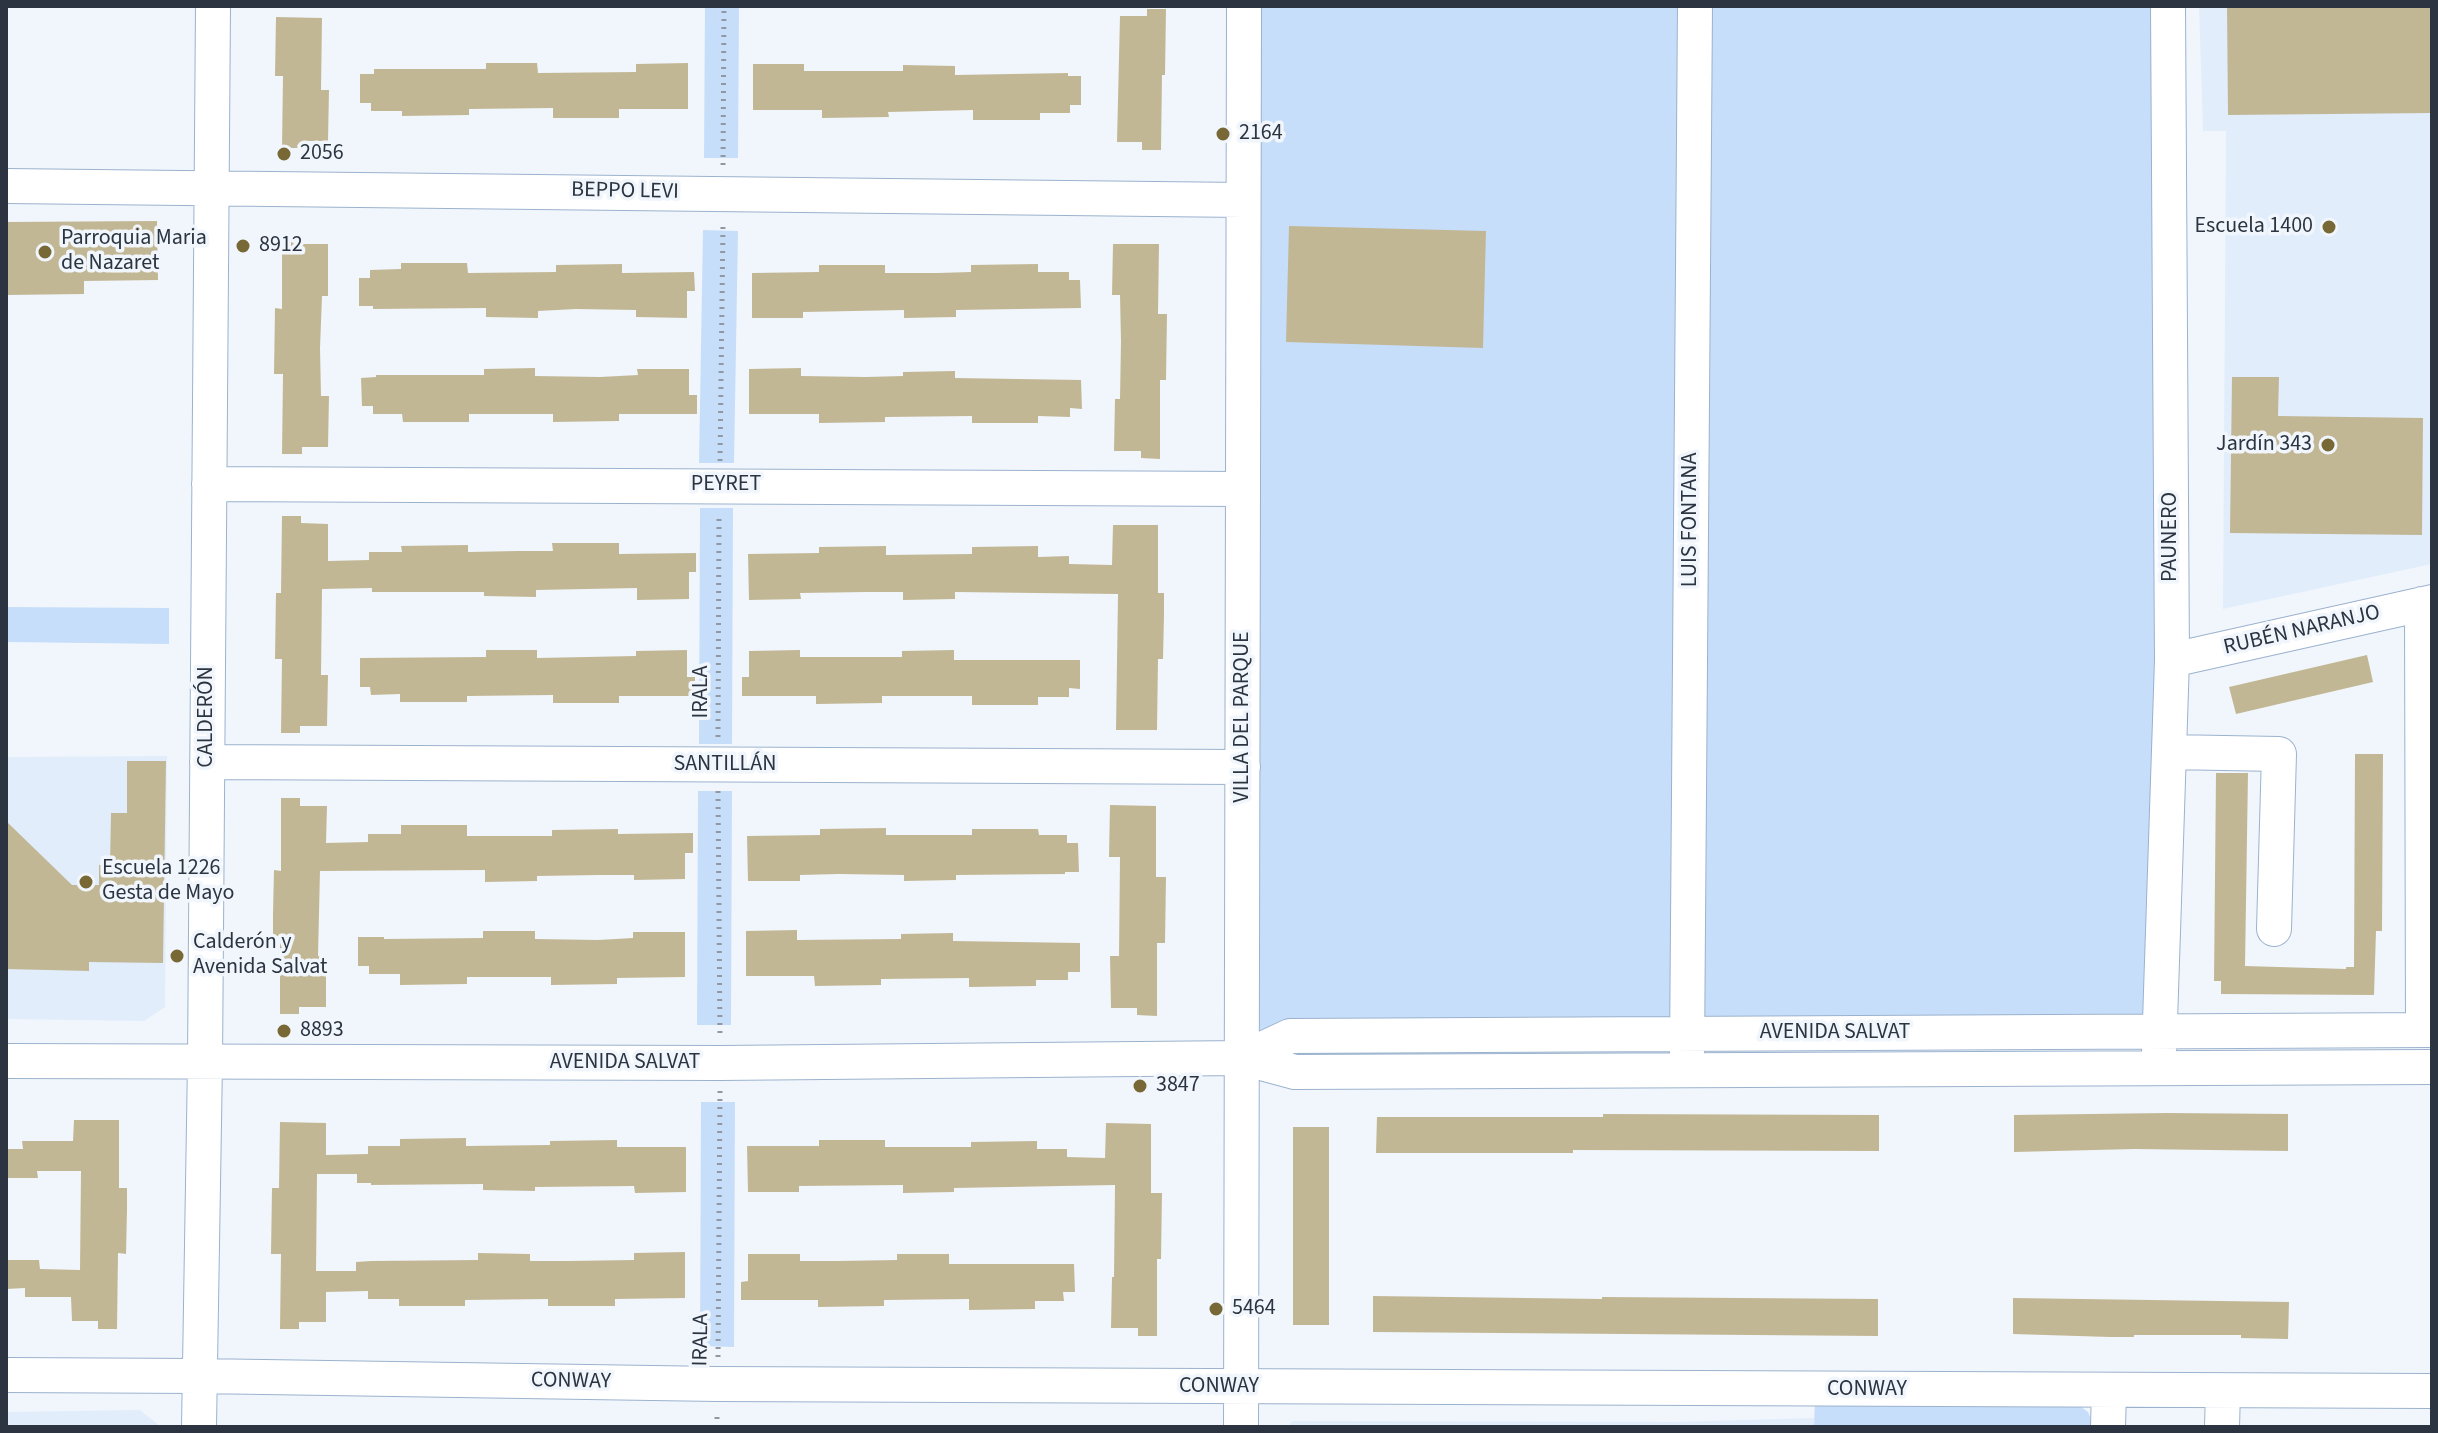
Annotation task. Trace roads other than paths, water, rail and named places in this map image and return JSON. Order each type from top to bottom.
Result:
[{"type":"street","name":"CALDERÓN","points":[[199,1427],[205,1062],[213,6]]},
{"type":"street","name":"VILLA DEL PARQUE","points":[[1241,1427],[1244,6]]},
{"type":"street","name":"LUIS FONTANA","points":[[1687,1070],[1695,6]]},
{"type":"street","name":"PAUNERO","points":[[2159,1068],[2172,660],[2168,6]]},
{"type":"street","name":"BEPPO LEVI","points":[[6,186],[1243,200]]},
{"type":"street","name":"PEYRET","points":[[209,484],[1243,489]]},
{"type":"street","name":"RUBÉN NARANJO","points":[[2172,660],[2427,603]]},
{"type":"street","points":[[2427,603],[2428,1030]]},
{"type":"street","points":[[2169,752],[2279,754],[2274,929]]},
{"type":"street","name":"SANTILLÁN","points":[[207,762],[1243,767]]},
{"type":"street","name":"AVENIDA SALVAT","points":[[1243,1058],[1290,1036],[2428,1030]]},
{"type":"street","name":"AVENIDA SALVAT","points":[[6,1061],[720,1063],[1243,1058],[1295,1072],[2432,1067]]},
{"type":"street","name":"CONWAY","points":[[6,1375],[717,1384],[2432,1391]]},
{"type":"street","points":[[2108,1427],[2109,1391]]},
{"type":"street","points":[[2222,1427],[2223,1391]]},
{"type":"place","name":"2164","points":[[1223,134]]},
{"type":"place","name":"2056","points":[[284,154]]},
{"type":"place","name":"Escuela 1400","points":[[2329,227]]},
{"type":"place","name":"8912","points":[[243,246]]},
{"type":"place","name":"Parroquia Maria de Nazaret","points":[[45,252]]},
{"type":"place","name":"Jardín 343","points":[[2328,445]]},
{"type":"place","name":"Escuela 1226 Gesta de Mayo","points":[[86,882]]},
{"type":"place","name":"Calderón y Avenida Salvat","points":[[177,956]]},
{"type":"place","name":"8893","points":[[284,1031]]},
{"type":"place","name":"3847","points":[[1140,1086]]},
{"type":"place","name":"5464","points":[[1216,1309]]}]
